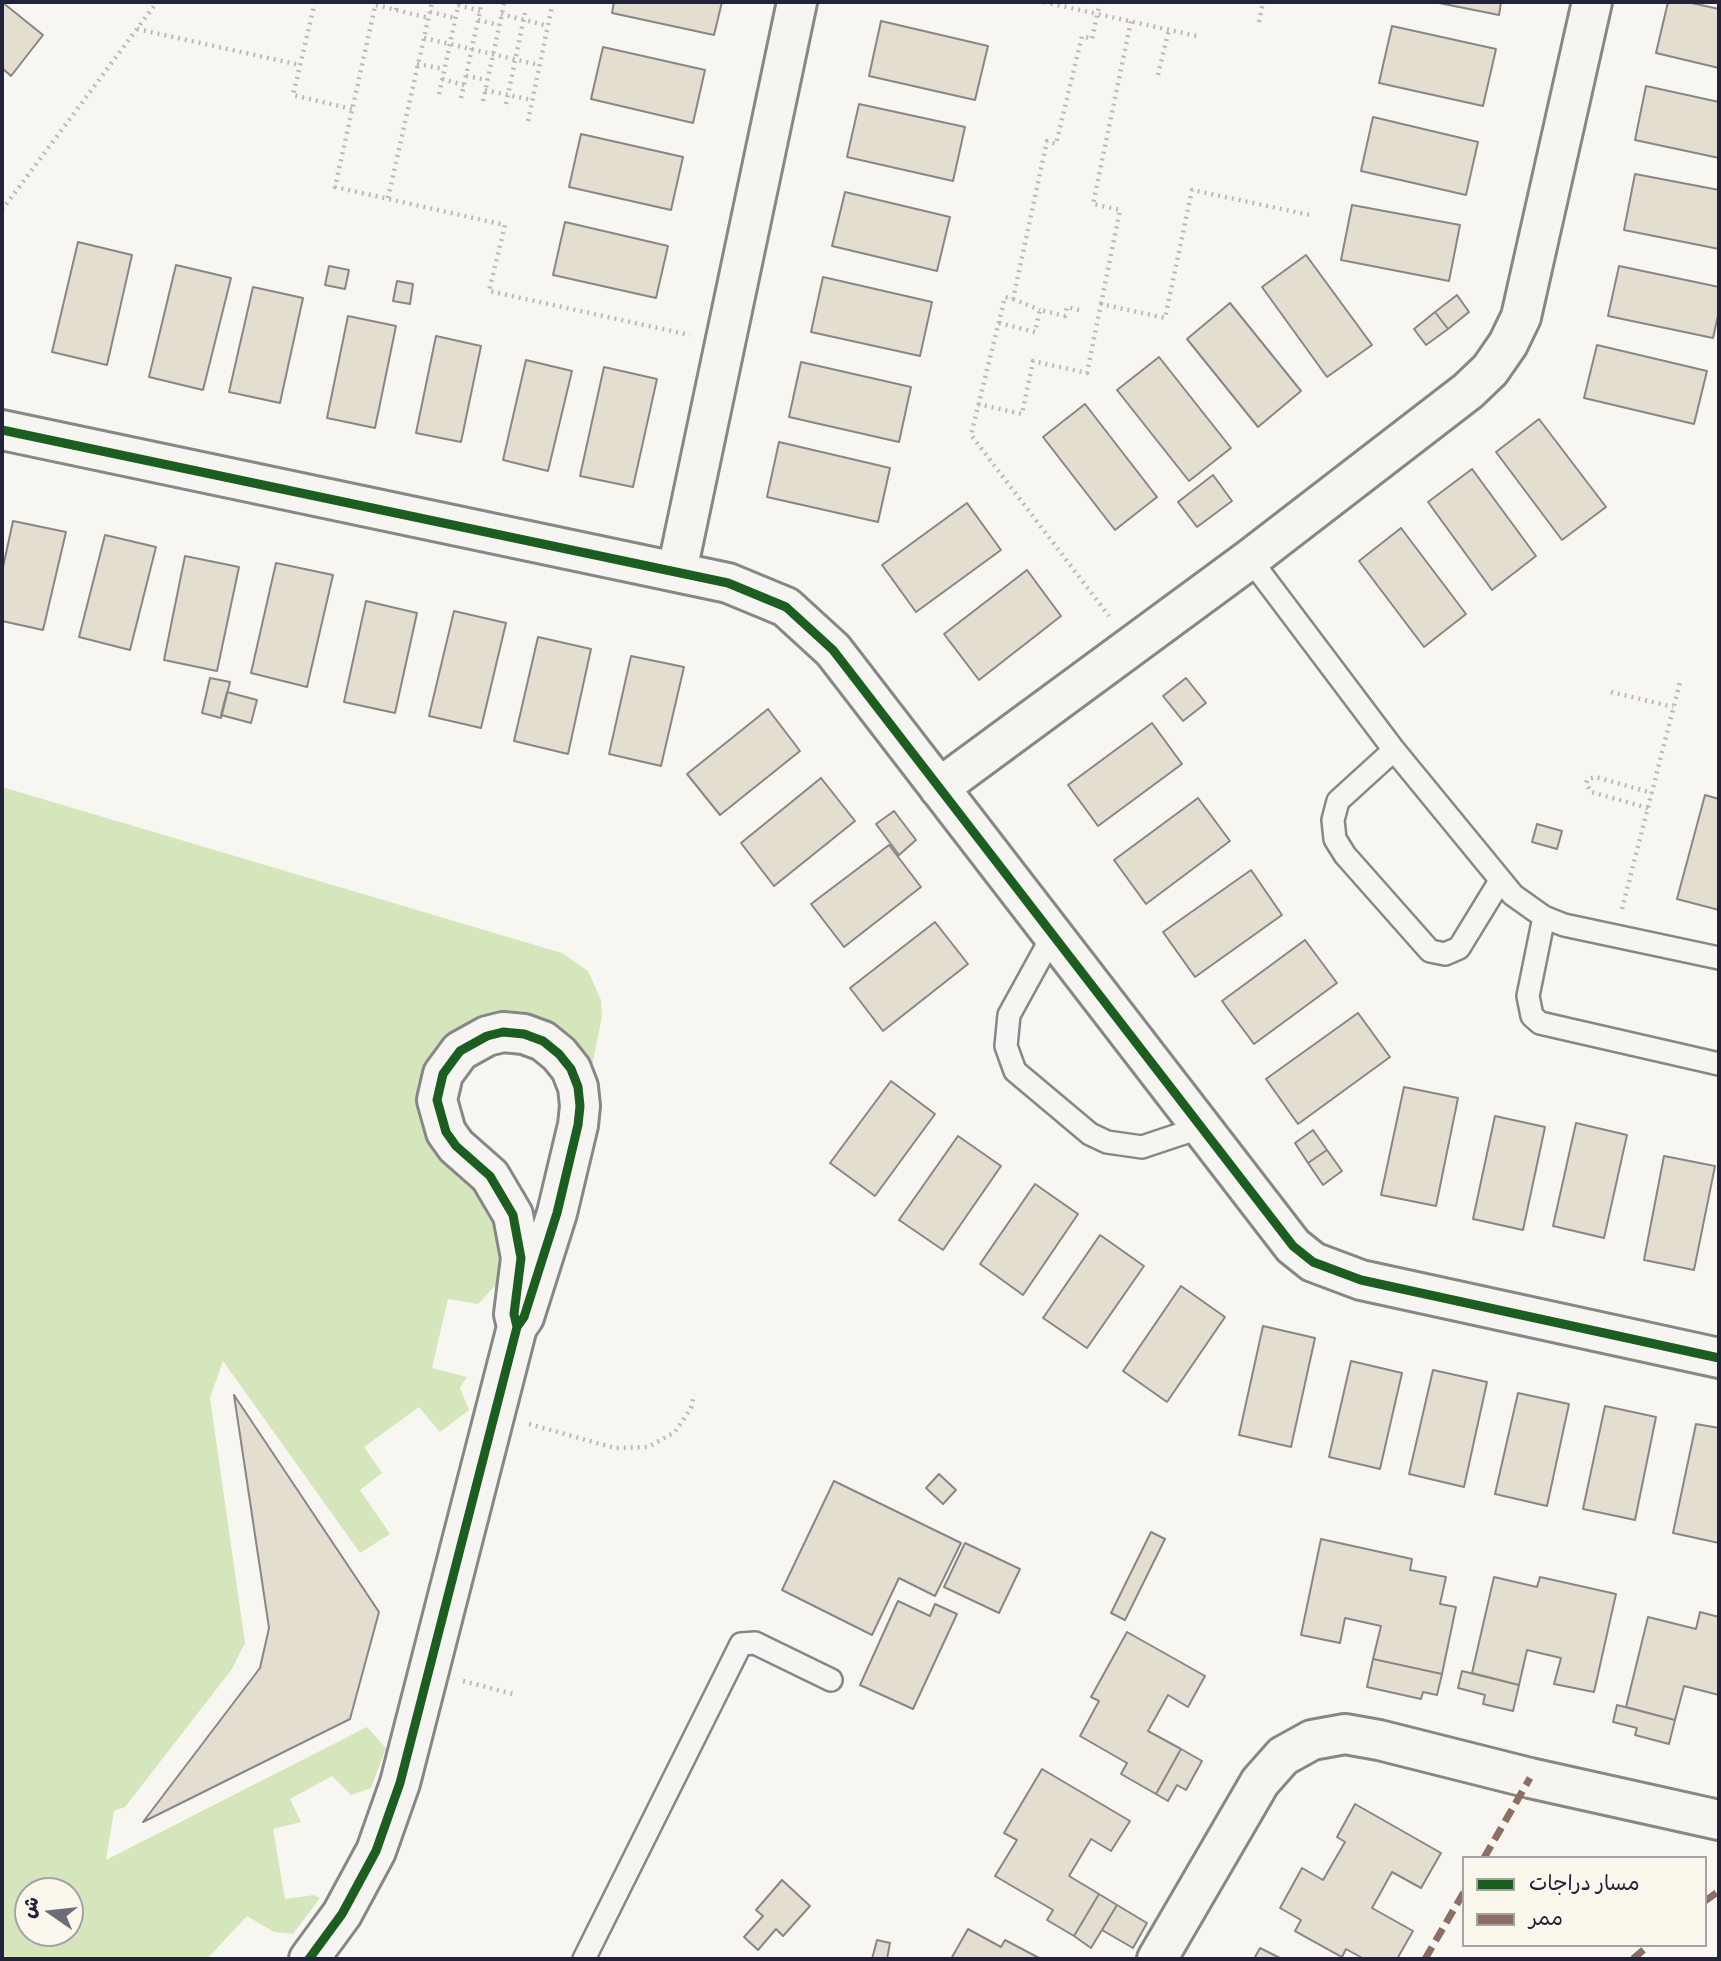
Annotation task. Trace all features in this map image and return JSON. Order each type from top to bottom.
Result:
[{"type":"street","points":[[677,571],[797,2]]},
{"type":"street","points":[[939,788],[1130,644],[1250,559],[1468,391],[1490,370],[1508,344],[1521,317],[1592,2]]},
{"type":"street","points":[[2,430],[677,571],[758,593],[786,607],[812,627],[833,650],[1054,933],[1199,1128],[1293,1246],[1313,1262],[1336,1273],[1719,1358]]},
{"type":"street","points":[[309,1959],[342,1914],[376,1851],[400,1783],[517,1327],[524,1318],[557,1213],[580,1106],[571,1069],[559,1054],[543,1041],[524,1034],[503,1032],[487,1036],[460,1051],[443,1074],[437,1100],[446,1132],[456,1146],[490,1176],[513,1215],[521,1258],[514,1314],[517,1327]]},
{"type":"street","points":[[1157,1959],[1260,1782],[1283,1756],[1312,1740],[1345,1734],[1379,1740],[1530,1778],[1719,1820]]},
{"type":"lane","points":[[1250,559],[1394,750],[1500,881],[1528,907],[1564,925],[1719,958]]},
{"type":"lane","points":[[1394,750],[1338,801],[1333,820],[1335,839],[1345,855],[1430,951],[1444,954],[1459,948],[1500,881]]},
{"type":"lane","points":[[1544,916],[1528,996],[1532,1016],[1539,1023],[1719,1064]]},
{"type":"lane","points":[[1054,933],[1009,1015],[1006,1046],[1015,1071],[1090,1134],[1107,1142],[1142,1147],[1199,1128]]},
{"type":"lane","points":[[584,1959],[741,1644],[755,1643],[831,1680]]},
{"type":"path","points":[[2,210],[157,2]]},
{"type":"path","points":[[315,2],[293,95],[352,109]]},
{"type":"path","points":[[396,10],[398,2]]},
{"type":"path","points":[[387,198],[432,2]]},
{"type":"path","points":[[461,97],[482,2]]},
{"type":"path","points":[[1044,2],[1201,37]]},
{"type":"path","points":[[1013,299],[1047,141],[1056,144],[1082,36],[1092,39],[1100,2]]},
{"type":"path","points":[[1259,22],[1263,2]]},
{"type":"path","points":[[455,18],[396,10],[376,3],[335,187],[505,225],[489,291],[725,343]]},
{"type":"path","points":[[439,94],[459,4],[480,11]]},
{"type":"path","points":[[483,101],[504,4]]},
{"type":"path","points":[[528,121],[552,6]]},
{"type":"path","points":[[506,104],[527,8]]},
{"type":"path","points":[[501,14],[548,26]]},
{"type":"path","points":[[478,20],[499,25]]},
{"type":"path","points":[[978,404],[1021,414],[1033,362],[1087,373],[1120,210],[1093,204],[1131,21]]},
{"type":"path","points":[[137,29],[300,65]]},
{"type":"path","points":[[1158,75],[1169,29]]},
{"type":"path","points":[[424,38],[539,65]]},
{"type":"path","points":[[417,64],[444,69]]},
{"type":"path","points":[[466,76],[487,80]]},
{"type":"path","points":[[442,79],[464,85]]},
{"type":"path","points":[[485,90],[532,100]]},
{"type":"path","points":[[1101,304],[1165,318],[1192,190],[1310,215]]},
{"type":"path","points":[[1083,311],[1067,307],[1065,316],[1005,297],[971,435],[1130,644]]},
{"type":"path","points":[[999,323],[1035,332],[1040,310]]},
{"type":"path","points":[[1616,937],[1679,682]]},
{"type":"path","points":[[1611,692],[1673,707]]},
{"type":"path","points":[[1648,808],[1591,792],[1586,783],[1588,779],[1596,777],[1652,793]]},
{"type":"path","points":[[494,1414],[631,1450],[663,1441],[675,1432],[691,1408],[694,1394]]},
{"type":"path","points":[[429,1672],[517,1695]]},
{"type":"green space","points":[[2,787],[562,953],[588,971],[601,1000],[602,1016],[591,1071],[560,1033],[438,1059],[471,1185],[494,1216],[505,1257],[498,1283],[478,1304],[448,1299],[432,1368],[467,1377],[460,1388],[469,1410],[440,1432],[419,1407],[364,1447],[382,1473],[360,1490],[390,1534],[360,1553],[223,1361],[210,1398],[245,1643],[232,1669],[125,1807],[114,1811],[106,1860],[367,1727],[386,1748],[371,1788],[351,1795],[332,1776],[290,1799],[301,1822],[273,1829],[285,1899],[314,1895],[320,1898],[293,1934],[274,1932],[247,1916],[207,1959],[2,1959]]},
{"type":"building","points":[[2,2],[43,35],[11,76],[2,68]]},
{"type":"building","points":[[614,2],[722,2],[714,35],[612,13]]},
{"type":"building","points":[[1434,2],[1501,2],[1499,15]]},
{"type":"building","points":[[1668,2],[1687,2],[1719,9],[1719,68],[1656,53]]},
{"type":"building","points":[[881,21],[988,46],[975,100],[869,76]]},
{"type":"building","points":[[1392,26],[1496,49],[1483,106],[1379,83]]},
{"type":"building","points":[[603,47],[705,70],[693,123],[591,99]]},
{"type":"building","points":[[1646,86],[1719,102],[1719,158],[1635,140]]},
{"type":"building","points":[[859,104],[965,127],[953,181],[847,157]]},
{"type":"building","points":[[1373,117],[1478,142],[1466,195],[1361,171]]},
{"type":"building","points":[[581,134],[683,157],[671,210],[569,187]]},
{"type":"building","points":[[1635,174],[1719,190],[1719,249],[1624,230]]},
{"type":"building","points":[[845,192],[950,217],[937,271],[832,246]]},
{"type":"building","points":[[1352,205],[1460,225],[1449,281],[1341,260]]},
{"type":"building","points":[[565,222],[668,246],[656,298],[553,275]]},
{"type":"building","points":[[78,242],[132,255],[107,365],[52,352]]},
{"type":"building","points":[[1306,255],[1372,345],[1327,377],[1262,287]]},
{"type":"building","points":[[176,265],[231,278],[203,390],[149,377]]},
{"type":"building","points":[[329,266],[349,270],[345,289],[325,285]]},
{"type":"building","points":[[1619,266],[1719,287],[1719,311],[1713,338],[1608,316]]},
{"type":"building","points":[[823,277],[932,302],[920,356],[811,332]]},
{"type":"building","points":[[397,281],[413,284],[410,304],[393,301]]},
{"type":"building","points":[[253,287],[303,298],[280,403],[229,392]]},
{"type":"building","points":[[1457,295],[1469,312],[1448,329],[1435,312]]},
{"type":"building","points":[[1230,303],[1301,391],[1258,427],[1187,339]]},
{"type":"building","points":[[1435,312],[1448,329],[1426,345],[1414,329]]},
{"type":"building","points":[[348,316],[396,326],[375,428],[327,418]]},
{"type":"building","points":[[436,336],[481,346],[461,442],[416,433]]},
{"type":"building","points":[[1597,345],[1707,371],[1694,424],[1584,398]]},
{"type":"building","points":[[1159,357],[1231,448],[1189,481],[1117,390]]},
{"type":"building","points":[[526,360],[572,371],[548,471],[503,460]]},
{"type":"building","points":[[801,362],[911,387],[899,442],[789,417]]},
{"type":"building","points":[[604,367],[657,379],[633,487],[580,476]]},
{"type":"building","points":[[1085,404],[1157,497],[1115,530],[1043,437]]},
{"type":"building","points":[[1539,419],[1606,507],[1562,540],[1496,452]]},
{"type":"building","points":[[779,442],[890,468],[878,522],[767,497]]},
{"type":"building","points":[[1472,469],[1536,556],[1492,590],[1428,502]]},
{"type":"building","points":[[1213,475],[1232,501],[1197,527],[1178,502]]},
{"type":"building","points":[[967,503],[1001,550],[916,612],[882,565]]},
{"type":"building","points":[[13,521],[66,532],[43,630],[2,621],[2,572]]},
{"type":"building","points":[[1401,528],[1466,614],[1424,647],[1359,561]]},
{"type":"building","points":[[105,535],[156,547],[130,650],[79,637]]},
{"type":"building","points":[[185,556],[239,567],[217,671],[164,660]]},
{"type":"building","points":[[276,563],[333,575],[307,687],[251,673]]},
{"type":"building","points":[[1027,570],[1061,616],[979,680],[944,634]]},
{"type":"building","points":[[366,601],[417,613],[395,713],[344,702]]},
{"type":"building","points":[[454,611],[506,623],[481,728],[429,716]]},
{"type":"building","points":[[538,637],[591,649],[568,754],[514,741]]},
{"type":"building","points":[[631,656],[684,667],[661,766],[609,754]]},
{"type":"building","points":[[210,678],[230,682],[221,718],[202,713]]},
{"type":"building","points":[[1186,678],[1206,703],[1183,721],[1163,696]]},
{"type":"building","points":[[227,692],[257,700],[251,723],[221,715]]},
{"type":"building","points":[[768,709],[800,751],[720,815],[687,774]]},
{"type":"building","points":[[1152,723],[1182,764],[1098,826],[1068,785]]},
{"type":"building","points":[[821,778],[855,821],[774,886],[741,843]]},
{"type":"building","points":[[1705,795],[1719,799],[1719,910],[1677,899]]},
{"type":"building","points":[[1198,798],[1230,841],[1146,904],[1114,860]]},
{"type":"building","points":[[894,811],[916,840],[899,855],[876,824]]},
{"type":"building","points":[[1537,824],[1562,831],[1557,849],[1532,842]]},
{"type":"building","points":[[889,845],[921,887],[844,947],[811,904]]},
{"type":"building","points":[[1251,870],[1282,915],[1195,977],[1163,932]]},
{"type":"building","points":[[935,922],[968,964],[883,1031],[850,988]]},
{"type":"building","points":[[1305,940],[1337,983],[1254,1044],[1222,1001]]},
{"type":"building","points":[[1358,1013],[1390,1057],[1298,1124],[1266,1079]]},
{"type":"building","points":[[891,1081],[935,1114],[875,1196],[830,1163]]},
{"type":"building","points":[[1404,1087],[1458,1098],[1436,1206],[1381,1195]]},
{"type":"building","points":[[1495,1116],[1545,1127],[1523,1230],[1473,1219]]},
{"type":"building","points":[[1576,1123],[1627,1135],[1604,1238],[1553,1226]]},
{"type":"building","points":[[1313,1130],[1327,1150],[1308,1163],[1295,1143]]},
{"type":"building","points":[[958,1136],[1001,1166],[943,1250],[899,1220]]},
{"type":"building","points":[[1327,1150],[1342,1171],[1323,1185],[1308,1163]]},
{"type":"building","points":[[1664,1156],[1715,1166],[1694,1270],[1644,1260]]},
{"type":"building","points":[[1035,1184],[1078,1214],[1023,1295],[980,1264]]},
{"type":"building","points":[[1100,1235],[1144,1266],[1087,1348],[1043,1318]]},
{"type":"building","points":[[1181,1286],[1225,1317],[1167,1402],[1123,1371]]},
{"type":"building","points":[[1263,1326],[1315,1338],[1291,1447],[1239,1435]]},
{"type":"building","points":[[1351,1361],[1402,1373],[1380,1469],[1329,1457]]},
{"type":"building","points":[[1433,1370],[1487,1382],[1464,1487],[1409,1474]]},
{"type":"building","points":[[1518,1393],[1569,1404],[1547,1506],[1495,1494]]},
{"type":"building","points":[[234,1395],[379,1612],[350,1719],[143,1822],[260,1668],[269,1628]]},
{"type":"building","points":[[1605,1406],[1656,1417],[1635,1520],[1583,1509]]},
{"type":"building","points":[[1696,1424],[1719,1428],[1719,1543],[1673,1533]]},
{"type":"building","points":[[939,1474],[956,1490],[943,1504],[926,1488]]},
{"type":"building","points":[[834,1481],[961,1543],[935,1596],[899,1578],[872,1635],[782,1590]]},
{"type":"building","points":[[1151,1532],[1165,1539],[1125,1620],[1111,1613]]},
{"type":"building","points":[[1321,1539],[1412,1559],[1410,1570],[1446,1577],[1440,1604],[1456,1607],[1442,1674],[1373,1659],[1381,1626],[1345,1618],[1340,1643],[1301,1635]]},
{"type":"building","points":[[965,1543],[1020,1569],[999,1613],[944,1587]]},
{"type":"building","points":[[1494,1577],[1537,1587],[1540,1577],[1616,1594],[1594,1692],[1554,1684],[1561,1658],[1527,1650],[1519,1685],[1472,1673]]},
{"type":"building","points":[[898,1601],[930,1616],[935,1604],[957,1614],[913,1709],[860,1685]]},
{"type":"building","points":[[1700,1612],[1719,1617],[1719,1695],[1684,1686],[1675,1720],[1626,1707],[1648,1617],[1696,1629]]},
{"type":"building","points":[[1127,1632],[1205,1676],[1188,1707],[1168,1695],[1148,1731],[1181,1749],[1156,1794],[1121,1774],[1127,1763],[1080,1736],[1099,1701],[1091,1697]]},
{"type":"building","points":[[1373,1659],[1442,1674],[1437,1695],[1423,1692],[1421,1699],[1367,1687]]},
{"type":"building","points":[[1462,1671],[1519,1685],[1513,1711],[1483,1704],[1485,1695],[1458,1688]]},
{"type":"building","points":[[1617,1705],[1675,1720],[1669,1744],[1635,1735],[1637,1728],[1613,1722]]},
{"type":"building","points":[[1181,1749],[1202,1761],[1186,1790],[1177,1785],[1168,1801],[1156,1794]]},
{"type":"building","points":[[1042,1769],[1130,1821],[1111,1851],[1091,1839],[1069,1876],[1099,1894],[1074,1936],[1047,1920],[1053,1910],[995,1876],[1017,1840],[1004,1833]]},
{"type":"building","points":[[1355,1804],[1441,1853],[1421,1888],[1392,1872],[1372,1908],[1413,1931],[1397,1959],[1364,1959],[1346,1949],[1342,1957],[1295,1931],[1301,1920],[1280,1908],[1302,1868],[1323,1880],[1345,1842],[1337,1837]]},
{"type":"building","points":[[782,1880],[810,1906],[783,1936],[776,1929],[758,1950],[744,1937],[763,1916],[756,1910]]},
{"type":"building","points":[[1099,1894],[1117,1905],[1091,1948],[1074,1936]]},
{"type":"building","points":[[1117,1905],[1147,1923],[1133,1948],[1102,1930]]},
{"type":"building","points":[[968,1929],[1001,1947],[1005,1940],[1041,1959],[951,1959]]},
{"type":"building","points":[[877,1940],[890,1943],[887,1959],[872,1959]]},
{"type":"building","points":[[1260,1948],[1282,1959],[1254,1959]]},
{"type":"marked path","points":[[1485,1856],[1530,1778]]},
{"type":"marked path","points":[[1707,1900],[1719,1891]]},
{"type":"marked path","points":[[1425,1959],[1462,1895]]},
{"type":"marked path","points":[[1633,1959],[1647,1947]]},
{"type":"cycle path","points":[[2,430],[728,583],[786,607],[833,650],[1293,1246],[1313,1262],[1361,1280],[1719,1358]]},
{"type":"cycle path","points":[[309,1959],[342,1914],[376,1851],[400,1783],[517,1327],[524,1317],[557,1213],[578,1125],[578,1087],[571,1069],[559,1054],[543,1041],[524,1034],[503,1032],[487,1036],[460,1051],[443,1074],[437,1100],[446,1132],[456,1146],[490,1176],[513,1215],[521,1258],[514,1314],[517,1327]]}]
